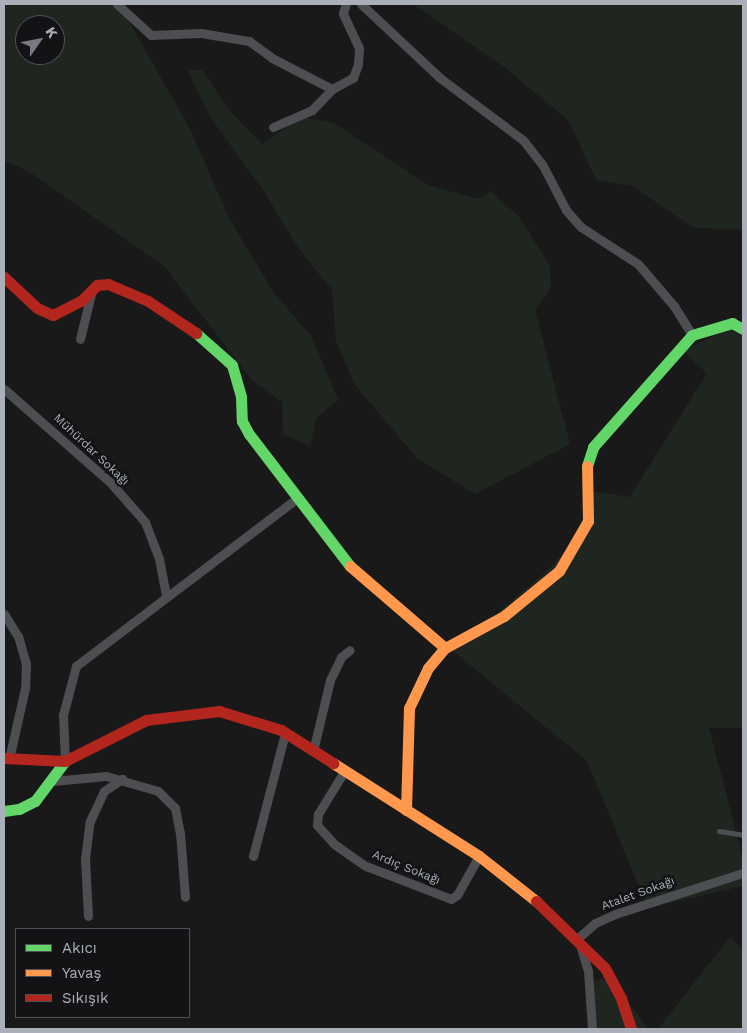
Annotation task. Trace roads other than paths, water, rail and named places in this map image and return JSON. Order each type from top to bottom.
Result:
[{"type":"street","points":[[117,4],[151,35],[201,33],[249,41],[272,58],[332,89]]},
{"type":"street","points":[[273,127],[312,110],[332,89],[353,78],[358,64],[359,48],[343,13],[346,4]]},
{"type":"street","points":[[361,4],[440,78],[523,140],[542,164],[571,216],[581,227],[638,264],[674,306],[692,335]]},
{"type":"street","points":[[4,277],[37,308],[54,316],[81,301],[97,285],[108,284],[148,301],[209,342],[232,365],[241,397],[242,421],[296,499],[353,570],[445,648]]},
{"type":"street","points":[[80,339],[92,290]]},
{"type":"street","points":[[406,810],[406,733],[409,708],[416,687],[445,648],[504,616],[534,594],[559,571],[588,520],[586,468],[590,452],[692,335],[732,323],[743,329]]},
{"type":"street","name":"Mühürdar Sokağı","points":[[4,388],[110,482],[145,522],[159,559],[166,596]]},
{"type":"street","points":[[4,811],[19,809],[35,800],[53,782],[65,761],[63,715],[76,666],[296,499]]},
{"type":"street","points":[[4,614],[18,636],[26,664],[25,688],[6,758],[65,761],[146,720],[184,714],[219,711],[286,733],[479,856],[578,938],[599,960],[615,984],[631,1029]]},
{"type":"street","points":[[313,751],[330,680],[341,657],[350,650]]},
{"type":"street","points":[[253,856],[286,733]]},
{"type":"street","name":"Ardıç Sokağı","points":[[345,770],[318,814],[317,825],[334,844],[366,866],[451,899],[457,895],[479,856]]},
{"type":"street","points":[[53,782],[106,776],[122,779],[158,791],[175,808],[180,833],[185,897]]},
{"type":"street","points":[[88,916],[85,859],[90,821],[104,791],[122,779]]},
{"type":"street","name":"Atalet Sokağı","points":[[578,938],[595,923],[615,914],[743,873]]},
{"type":"street","points":[[578,938],[588,971],[592,1029]]},
{"type":"lane","points":[[719,832],[743,835]]}]
